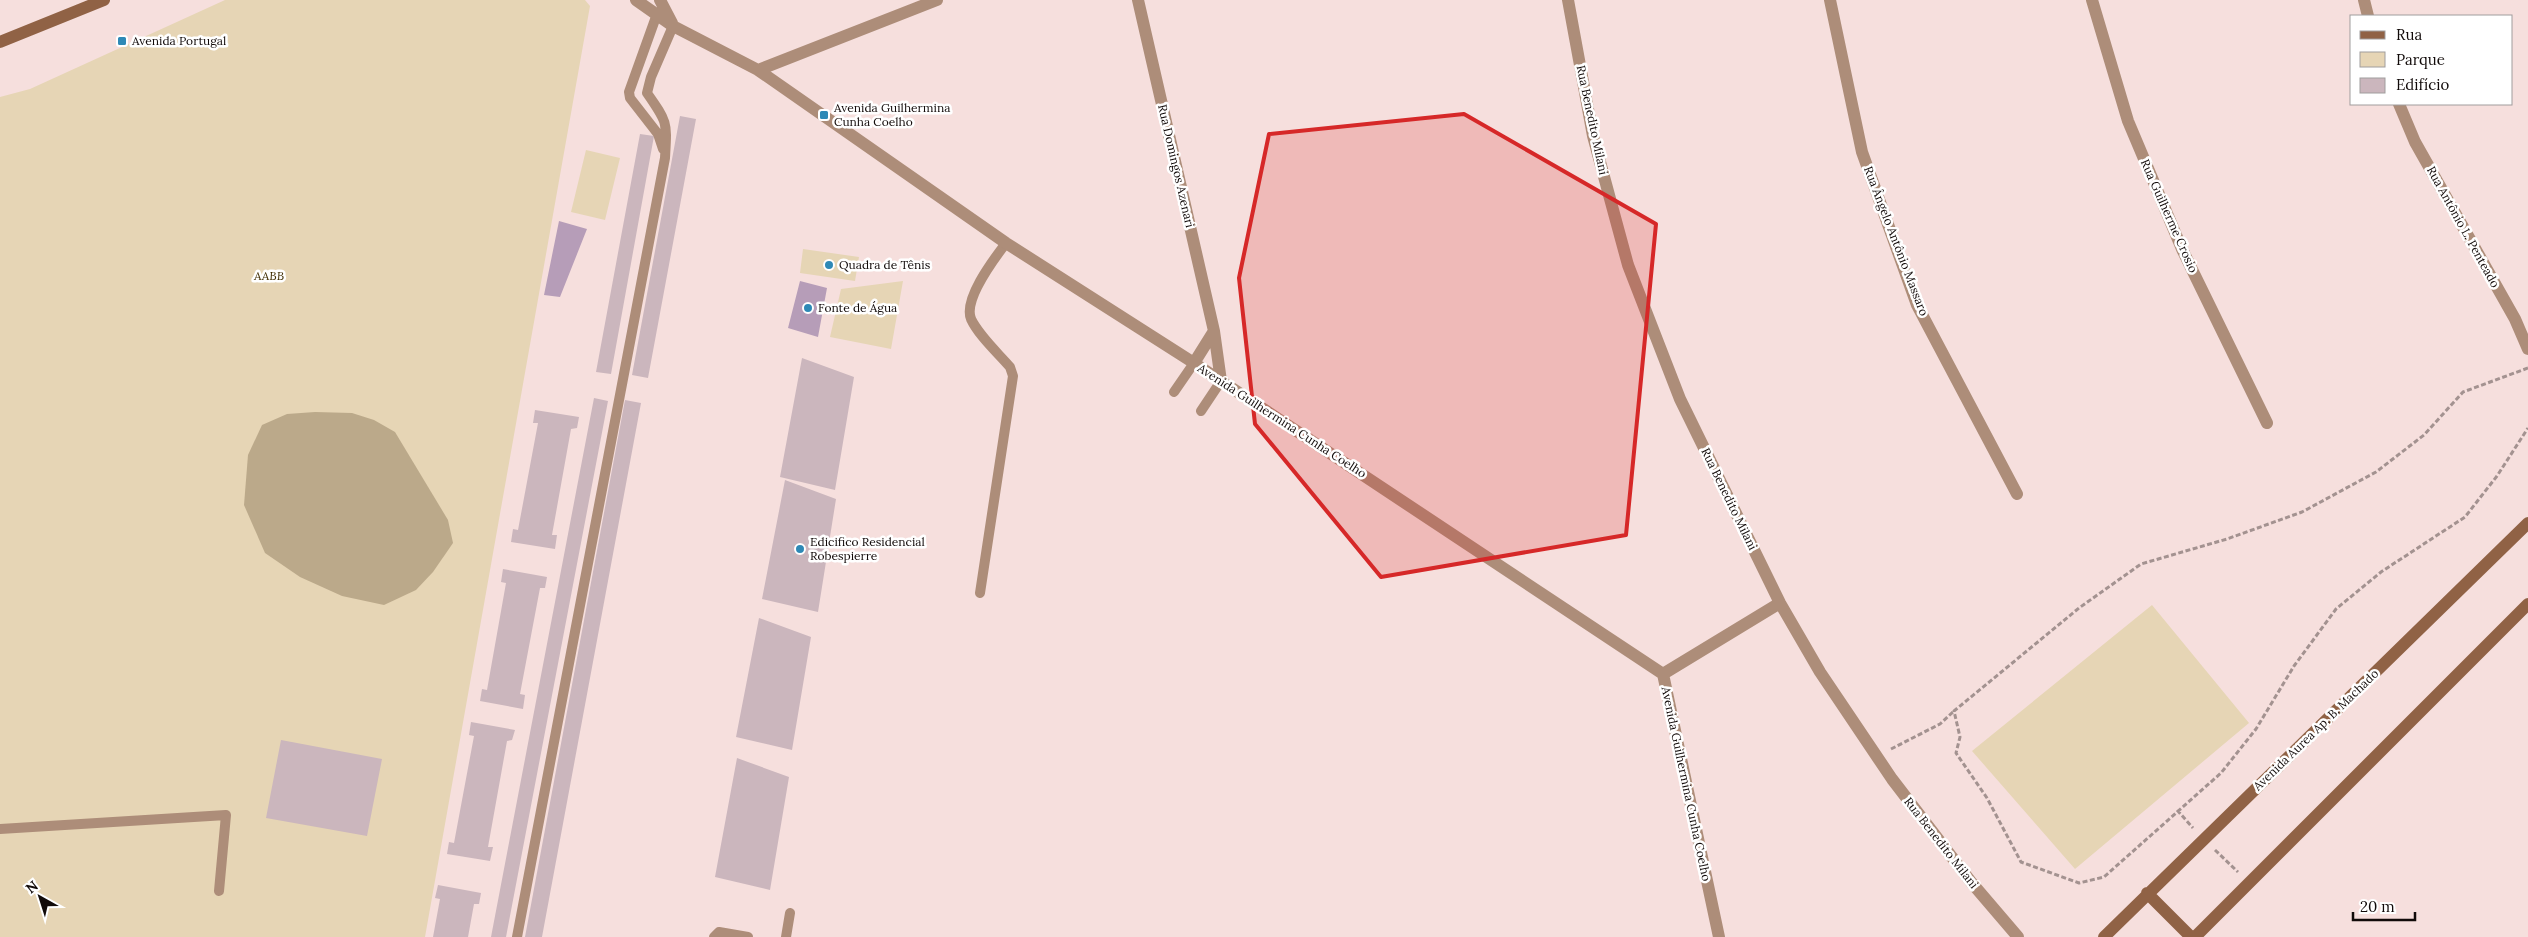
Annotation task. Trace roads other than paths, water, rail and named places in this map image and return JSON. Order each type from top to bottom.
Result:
[{"type":"street","points":[[0,42],[104,0]]},
{"type":"street","name":"Avenida Guilhermina Cunha Coelho","points":[[636,0],[673,26],[758,70],[1006,243],[1222,381],[1663,674],[1718,937]]},
{"type":"street","points":[[660,0],[673,26]]},
{"type":"street","points":[[758,70],[937,0]]},
{"type":"street","name":"Rua Domingos Azenari","points":[[1138,0],[1214,332],[1222,381]]},
{"type":"street","name":"Rua Benedito Milani","points":[[1568,0],[1593,136],[1628,265],[1680,399],[1780,603],[1820,672],[1878,758],[1971,882],[2018,937]]},
{"type":"street","name":"Rua Ângelo Antônio Massaro","points":[[1830,0],[1862,152],[1918,306],[2017,494]]},
{"type":"street","name":"Rua Guilherme Crosio","points":[[2092,0],[2128,121],[2182,249],[2267,424]]},
{"type":"street","points":[[2364,0],[2368,15]]},
{"type":"street","name":"Rua Antônio L. Penteado","points":[[2399,105],[2415,142],[2515,320],[2528,349]]},
{"type":"street","points":[[1194,363],[1214,332]]},
{"type":"street","name":"Avenida Aurea Ap. B. Machado","points":[[2104,937],[2528,523]]},
{"type":"street","points":[[1663,674],[1780,603]]},
{"type":"street","points":[[2147,894],[2193,937],[2528,604]]},
{"type":"lane","points":[[657,14],[632,83],[630,98],[658,134],[665,158]]},
{"type":"lane","points":[[517,937],[665,158],[667,126],[664,118],[647,93],[651,77],[673,26]]},
{"type":"lane","points":[[980,593],[1013,376],[1010,368],[974,324],[970,309],[984,273],[1006,243]]},
{"type":"lane","points":[[1174,392],[1194,363]]},
{"type":"lane","points":[[1201,411],[1222,381]]},
{"type":"lane","points":[[0,829],[226,815],[219,891]]},
{"type":"lane","points":[[786,937],[790,913]]},
{"type":"lane","points":[[714,937],[719,932],[748,937]]},
{"type":"place","name":"Avenida Portugal","points":[[122,41]]},
{"type":"place","name":"Avenida Guilhermina Cunha Coelho","points":[[824,115]]},
{"type":"place","name":"Quadra de Tênis","points":[[829,265]]},
{"type":"place","name":"Fonte de Água","points":[[808,308]]},
{"type":"place","name":"Edicifico Residencial Robespierre","points":[[800,549]]},
{"type":"park label","name":"AABB","points":[[269,276]]}]
